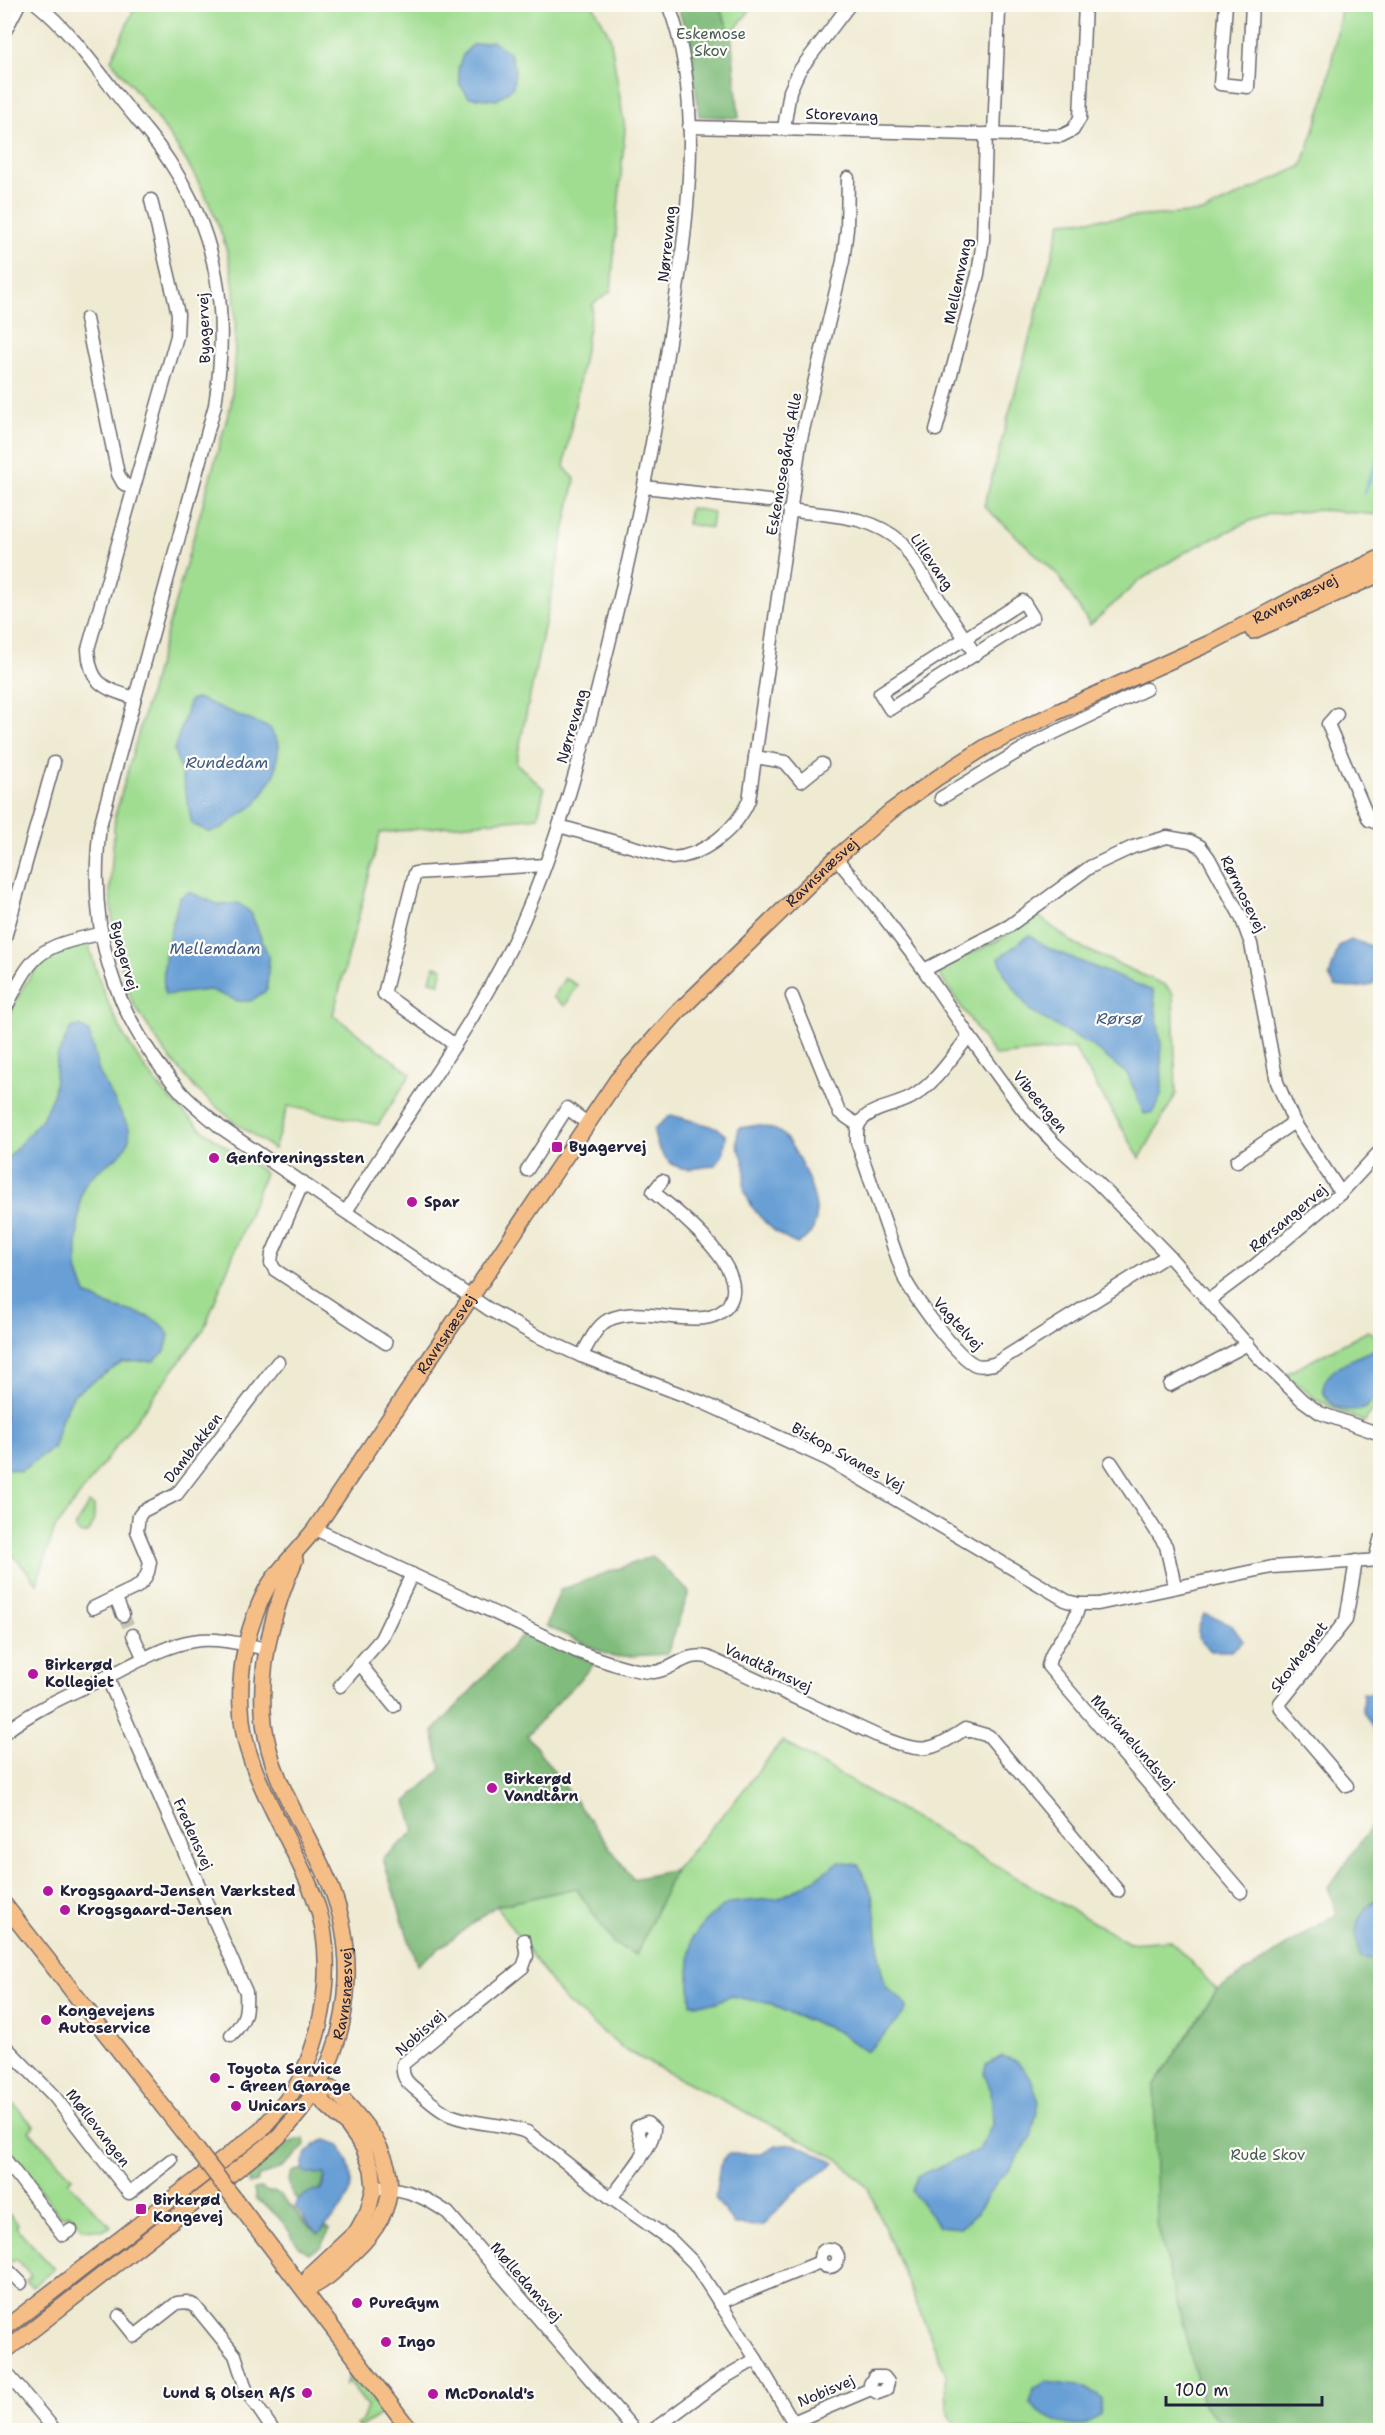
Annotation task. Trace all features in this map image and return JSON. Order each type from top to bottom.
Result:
[{"type":"main road","name":"Ravnsnæsvej","points":[[4,2329],[261,2130],[280,2108],[301,2077],[317,2036],[324,1997],[326,1960],[322,1927],[314,1896],[251,1761],[242,1722],[241,1686],[246,1644],[270,1583],[315,1529],[617,1080],[678,1012],[836,858],[891,811],[977,753],[1055,713],[1212,642],[1299,596],[1380,558]]},
{"type":"main road","name":"Ravnsnæsvej","points":[[1212,642],[1250,632],[1380,574]]},
{"type":"main road","name":"Ravnsnæsvej","points":[[4,2352],[277,2138],[296,2117],[323,2077],[339,2037],[348,1972],[344,1935],[331,1887],[279,1784],[264,1725],[263,1675],[266,1649],[283,1588],[303,1544]]},
{"type":"main road","points":[[4,1904],[197,2150],[410,2430]]},
{"type":"main road","points":[[301,2077],[316,2088],[324,2103],[346,2123],[363,2147],[372,2169],[374,2188],[368,2211],[357,2231],[311,2274],[304,2290]]},
{"type":"main road","points":[[304,2290],[322,2283],[369,2238],[384,2216],[390,2188],[387,2163],[376,2139],[359,2116],[333,2089],[316,2088]]},
{"type":"street","points":[[4,33],[19,4]]},
{"type":"street","name":"Byagervej","points":[[37,4],[71,37],[168,160],[189,195],[205,234],[216,271],[223,338],[215,405],[100,826],[95,861],[95,894],[100,934],[111,973],[123,1006],[159,1065],[184,1095],[220,1127],[472,1297]]},
{"type":"street","name":"Nørrevang","points":[[346,1212],[455,1045],[501,966],[523,922],[559,826],[588,728],[644,487],[675,303],[687,200],[689,127],[684,62],[668,4]]},
{"type":"street","points":[[783,128],[790,90],[799,71],[850,4]]},
{"type":"street","name":"Storevang","points":[[689,127],[1061,136],[1073,130],[1080,118],[1085,4]]},
{"type":"street","points":[[1226,4],[1220,84],[1248,87],[1252,4]]},
{"type":"street","points":[[990,134],[999,11]]},
{"type":"street","name":"Mellemvang","points":[[936,430],[978,274],[983,240],[990,134]]},
{"type":"street","name":"Eskemosegårds Alle","points":[[559,826],[672,858],[687,857],[700,852],[742,816],[749,800],[800,443],[843,261],[847,229],[848,178]]},
{"type":"street","name":"Byagervej","points":[[134,698],[104,688],[91,670],[88,650],[177,336],[178,314],[151,200]]},
{"type":"street","points":[[86,319],[118,474],[123,483],[133,490]]},
{"type":"street","points":[[644,487],[769,501]]},
{"type":"street","name":"Lillevang","points":[[789,510],[863,520],[879,525],[892,533],[902,543],[975,654]]},
{"type":"street","points":[[1023,602],[1033,617],[890,709],[880,693],[965,638],[1023,602]]},
{"type":"street","points":[[1109,688],[1117,705]]},
{"type":"street","points":[[942,798],[1031,744],[1117,705],[1146,689]]},
{"type":"street","points":[[1336,714],[1328,724],[1369,820],[1380,824]]},
{"type":"street","points":[[755,757],[784,762],[801,781],[822,764]]},
{"type":"street","points":[[4,941],[54,763]]},
{"type":"street","name":"Rørmosevej","points":[[924,970],[1009,926],[1090,867],[1134,847],[1167,837],[1190,841],[1200,846],[1209,858],[1240,917],[1251,944],[1277,1082],[1293,1122],[1341,1193]]},
{"type":"street","name":"Vibeengen","points":[[836,858],[924,970],[1023,1110],[1168,1255],[1283,1383],[1320,1413],[1380,1434]]},
{"type":"street","points":[[455,1045],[384,994],[415,873],[545,865]]},
{"type":"street","points":[[5,1012],[22,976],[33,961],[46,950],[63,942],[100,934]]},
{"type":"street","points":[[792,996],[839,1112],[858,1125],[869,1114],[910,1098],[923,1090],[969,1036]]},
{"type":"street","points":[[527,1170],[567,1108],[587,1123]]},
{"type":"street","points":[[1237,1161],[1293,1122]]},
{"type":"street","name":"Vagtelvej","points":[[858,1125],[857,1142],[905,1280],[916,1299],[937,1325],[966,1360],[975,1365],[994,1364],[1168,1255]]},
{"type":"street","name":"Rørsangervej","points":[[1209,1300],[1341,1193],[1380,1151]]},
{"type":"street","points":[[581,1356],[600,1326],[619,1316],[704,1318],[719,1313],[729,1305],[734,1287],[731,1276],[703,1236],[677,1210],[653,1192],[662,1181]]},
{"type":"street","points":[[303,1182],[272,1254],[271,1263],[275,1270],[386,1343]]},
{"type":"street","name":"Biskop Svanes Vej","points":[[472,1297],[535,1335],[581,1356],[704,1403],[822,1456],[1067,1601],[1079,1605]]},
{"type":"street","points":[[1170,1385],[1248,1344]]},
{"type":"street","name":"Dambakken","points":[[93,1608],[116,1598],[144,1580],[148,1572],[148,1552],[137,1531],[139,1516],[143,1510],[177,1494],[278,1362]]},
{"type":"street","points":[[1111,1462],[1166,1546],[1175,1586]]},
{"type":"street","name":"Vandtårnsvej","points":[[315,1529],[576,1651],[600,1660],[655,1672],[689,1656],[707,1657],[880,1737],[909,1748],[926,1749],[940,1746],[965,1729],[989,1736],[1119,1890]]},
{"type":"street","points":[[1079,1605],[1098,1604],[1272,1567],[1378,1560],[1380,1540]]},
{"type":"street","name":"Skovhegnet","points":[[1347,1786],[1281,1709],[1281,1703],[1346,1620],[1356,1561]]},
{"type":"street","points":[[340,1686],[381,1639],[412,1574]]},
{"type":"street","points":[[116,1598],[123,1615]]},
{"type":"street","name":"Marianelundsvej","points":[[1079,1605],[1077,1618],[1050,1652],[1048,1666],[1241,1892]]},
{"type":"street","points":[[133,1635],[144,1659]]},
{"type":"street","points":[[4,1732],[42,1708],[144,1659],[194,1640],[246,1644],[266,1649]]},
{"type":"street","points":[[360,1664],[394,1706]]},
{"type":"street","name":"Fredensvej","points":[[107,1677],[246,1992],[247,2010],[242,2025],[231,2035]]},
{"type":"street","name":"Nobisvej","points":[[524,1940],[527,1956],[523,1967],[403,2064],[402,2073],[406,2082],[449,2115],[467,2120],[512,2126],[527,2132],[611,2198],[672,2241],[694,2263],[796,2426],[871,2389]]},
{"type":"street","name":"Møllevangen","points":[[4,2045],[54,2096],[129,2193],[171,2160]]},
{"type":"street","points":[[611,2198],[644,2151]]},
{"type":"street","points":[[4,2158],[63,2235],[70,2230]]},
{"type":"street","name":"Mølledamsvej","points":[[374,2188],[390,2188],[411,2193],[431,2201],[448,2213],[634,2430]]},
{"type":"street","points":[[719,2303],[820,2262]]},
{"type":"street","points":[[4,2266],[21,2283]]},
{"type":"street","points":[[119,2316],[135,2336],[177,2303],[187,2302],[195,2306],[235,2355],[247,2392],[273,2430]]},
{"type":"street","points":[[653,2430],[722,2379],[756,2359]]},
{"type":"street","points":[[4,2370],[55,2430]]},
{"type":"green space","points":[[136,5],[593,5],[610,36],[625,129],[611,291],[593,304],[564,467],[575,479],[516,763],[544,789],[538,817],[380,833],[333,1015],[411,1074],[378,1125],[288,1106],[274,1149],[234,1122],[196,1089],[164,1051],[132,1002],[113,928],[110,891],[115,816],[231,404],[235,347],[234,290],[229,258],[219,226],[206,196],[171,138],[111,60]]},
{"type":"green space","name":"Eskemose Skov","points":[[677,5],[718,5],[731,34],[739,118],[699,116],[690,42]]},
{"type":"green space","points":[[718,5],[754,5],[731,34]]},
{"type":"green space","points":[[1342,5],[1380,5],[1380,515],[1322,510],[1270,514],[1250,521],[1187,551],[1140,580],[1090,625],[1057,574],[984,506],[1061,222],[1203,212],[1302,166],[1325,97]]},
{"type":"green space","points":[[690,508],[713,512],[711,528],[687,524]]},
{"type":"green space","points":[[1037,915],[1076,945],[1165,985],[1173,994],[1176,1094],[1140,1158],[1074,1048],[995,1056],[936,970],[1000,939]]},
{"type":"green space","points":[[88,942],[105,995],[116,1020],[144,1067],[161,1089],[201,1128],[265,1173],[204,1329],[55,1528],[37,1583],[5,1546],[4,1025],[26,982],[41,964],[60,949]]},
{"type":"green space","points":[[434,966],[443,968],[439,983],[430,981]]},
{"type":"green space","points":[[565,978],[577,985],[565,1006],[553,997]]},
{"type":"green space","points":[[1368,1331],[1380,1339],[1380,1400],[1364,1422],[1317,1400],[1286,1374]]},
{"type":"green space","points":[[89,1503],[94,1506],[93,1524],[87,1534],[81,1534],[76,1529],[76,1525]]},
{"type":"green space","points":[[652,1556],[689,1592],[667,1654],[613,1657],[546,1626],[560,1590]]},
{"type":"green space","points":[[526,1631],[595,1663],[527,1735],[633,1879],[675,1870],[636,1955],[614,1944],[576,1888],[496,1906],[417,1965],[383,1859],[415,1831],[406,1802],[441,1769],[433,1732]]},
{"type":"green space","points":[[782,1741],[1129,1943],[1170,1940],[1217,1990],[1154,2086],[1203,2404],[1227,2430],[958,2430],[947,2410],[946,2374],[868,2188],[838,2159],[626,2051],[564,2000],[496,1906],[576,1888],[614,1944],[636,1955],[675,1870],[738,1797]]},
{"type":"green space","name":"Rude Skov","points":[[1380,1814],[1380,1898],[1371,1903],[1378,1960],[1380,1957],[1380,2430],[1227,2430],[1203,2404],[1157,2224],[1154,2086],[1217,1990],[1337,1914],[1328,1888]]},
{"type":"green space","points":[[5,2095],[34,2126],[29,2131],[72,2177],[68,2182],[111,2227],[103,2230],[82,2229],[70,2213],[66,2216],[59,2215],[5,2143]]},
{"type":"green space","points":[[304,2138],[305,2146],[289,2161],[279,2169],[259,2176],[256,2182],[249,2184],[248,2178],[266,2159],[288,2144]]},
{"type":"green space","points":[[298,2170],[325,2174],[322,2185],[316,2192],[297,2200],[290,2190],[289,2183],[292,2172]]},
{"type":"green space","points":[[260,2188],[280,2195],[311,2229],[322,2225],[330,2229],[320,2247],[309,2253],[301,2248],[279,2218],[268,2207],[256,2200],[254,2190]]},
{"type":"green space","points":[[5,2210],[18,2224],[16,2227],[54,2269],[32,2287],[26,2281],[31,2276],[16,2259],[10,2263],[5,2257]]},
{"type":"green space","points":[[350,2374],[382,2413],[359,2428],[356,2425],[362,2421],[367,2406],[348,2381],[345,2385]]},
{"type":"water","points":[[492,41],[510,53],[515,71],[513,87],[497,100],[469,97],[460,85],[458,69],[463,55],[472,45]]},
{"type":"water","name":"Rundedam","points":[[199,699],[270,728],[279,745],[275,774],[256,804],[220,829],[209,832],[192,824],[182,775],[174,750],[190,700]]},
{"type":"water","name":"Mellemdam","points":[[189,892],[219,905],[238,903],[251,913],[269,958],[267,990],[251,1001],[238,1001],[210,990],[165,995],[164,971],[170,934],[179,898]]},
{"type":"water","name":"Rørsø","points":[[1029,935],[1050,949],[1153,991],[1161,1044],[1162,1093],[1153,1112],[1144,1114],[1128,1075],[1091,1045],[1031,1012],[1005,975],[999,958]]},
{"type":"water","points":[[1351,940],[1369,945],[1380,954],[1377,978],[1372,985],[1354,988],[1340,987],[1335,986],[1329,977],[1339,946]]},
{"type":"water","points":[[77,1026],[89,1033],[99,1072],[129,1128],[126,1147],[96,1173],[83,1188],[77,1243],[79,1275],[86,1294],[108,1305],[142,1314],[164,1327],[169,1335],[165,1351],[154,1361],[123,1362],[74,1394],[61,1420],[54,1447],[21,1471],[5,1468],[5,1161],[42,1119],[53,1095],[57,1057],[70,1029]]},
{"type":"water","points":[[671,1115],[718,1128],[726,1136],[724,1152],[716,1165],[687,1169],[668,1161],[658,1145],[654,1129]]},
{"type":"water","points":[[759,1125],[781,1133],[787,1140],[801,1162],[812,1189],[815,1202],[815,1223],[808,1236],[797,1244],[781,1235],[759,1216],[745,1192],[745,1168],[737,1136],[739,1128]]},
{"type":"water","points":[[1379,1347],[1380,1391],[1371,1403],[1357,1411],[1338,1407],[1330,1402],[1323,1387],[1327,1378],[1341,1365]]},
{"type":"water","points":[[1204,1614],[1231,1624],[1243,1641],[1231,1651],[1211,1651],[1198,1638],[1198,1629]]},
{"type":"water","points":[[1363,1693],[1380,1695],[1380,1733],[1375,1731],[1362,1710]]},
{"type":"water","points":[[839,1862],[859,1865],[873,1899],[883,1979],[888,1989],[905,2002],[906,2006],[900,2017],[875,2044],[866,2052],[837,2031],[788,2013],[772,2004],[731,1996],[714,2003],[691,2004],[689,1973],[692,1938],[709,1917],[729,1903],[779,1898],[805,1885]]},
{"type":"water","points":[[1380,1898],[1380,1957],[1378,1960],[1361,1957],[1356,1931],[1366,1909]]},
{"type":"water","points":[[1002,2056],[1017,2061],[1031,2078],[1039,2102],[1031,2138],[1008,2171],[999,2178],[977,2213],[960,2228],[939,2226],[912,2191],[917,2176],[979,2150],[993,2123],[991,2091],[984,2073],[986,2065]]},
{"type":"water","points":[[326,2140],[340,2145],[348,2163],[351,2185],[346,2202],[319,2233],[295,2208],[304,2195],[320,2190],[324,2183],[325,2174],[305,2173],[302,2169],[309,2151],[316,2144]]},
{"type":"water","points":[[793,2144],[834,2163],[793,2193],[763,2226],[734,2225],[715,2198],[720,2164],[728,2154],[761,2154],[776,2146]]},
{"type":"water","points":[[1046,2382],[1087,2387],[1102,2399],[1100,2415],[1083,2425],[1076,2426],[1046,2417],[1029,2403],[1033,2389]]},
{"type":"waterway","points":[[1364,493],[1380,455]]},
{"type":"tunnel","points":[[123,1615],[133,1635]]},
{"type":"place","name":"Byagervej","points":[[557,1147]]},
{"type":"place","name":"Genforeningssten","points":[[214,1158]]},
{"type":"place","name":"Spar","points":[[412,1202]]},
{"type":"place","name":"Birkerød Kollegiet","points":[[33,1674]]},
{"type":"place","name":"Birkerød Vandtårn","points":[[492,1788]]},
{"type":"place","name":"Krogsgaard-Jensen Værksted","points":[[48,1891]]},
{"type":"place","name":"Krogsgaard-Jensen","points":[[65,1910]]},
{"type":"place","name":"Kongevejens Autoservice","points":[[46,2020]]},
{"type":"place","name":"Toyota Service - Green Garage","points":[[215,2078]]},
{"type":"place","name":"Unicars","points":[[236,2106]]},
{"type":"place","name":"Birkerød Kongevej","points":[[141,2209]]},
{"type":"place","name":"PureGym","points":[[357,2303]]},
{"type":"place","name":"Ingo","points":[[386,2342]]},
{"type":"place","name":"Lund & Olsen A/S","points":[[307,2393]]},
{"type":"place","name":"McDonald's","points":[[433,2394]]}]
